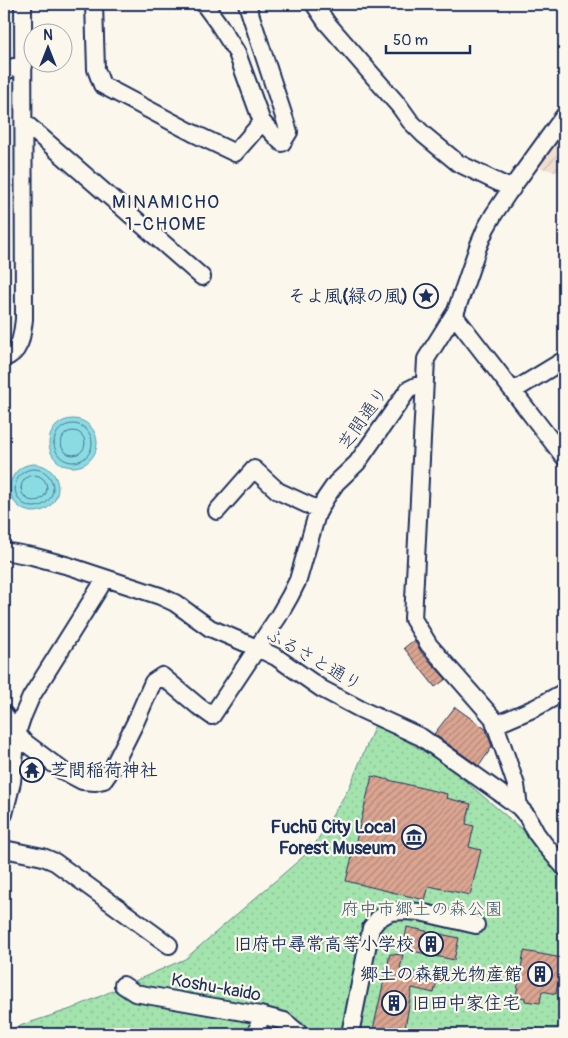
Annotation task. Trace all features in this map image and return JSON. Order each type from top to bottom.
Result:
[{"type":"street","points":[[94,4],[96,69],[102,85],[235,153],[262,122]]},
{"type":"street","points":[[204,4],[238,53],[262,122],[282,143],[289,132],[247,4]]},
{"type":"street","points":[[314,4],[327,23],[424,135],[458,163],[512,189]]},
{"type":"street","points":[[21,7],[22,27]]},
{"type":"street","points":[[4,72],[14,66],[22,66]]},
{"type":"street","points":[[4,358],[9,357],[18,348],[24,319],[24,72]]},
{"type":"street","points":[[519,807],[516,785],[493,718],[429,645],[413,619],[424,384],[426,359],[454,315],[486,228],[564,116]]},
{"type":"street","points":[[24,122],[202,277]]},
{"type":"street","points":[[454,315],[564,457]]},
{"type":"street","points":[[513,391],[564,360]]},
{"type":"street","name":"芝間通り","points":[[17,732],[23,741],[63,771],[82,781],[95,782],[104,780],[114,767],[153,682],[162,676],[212,716],[278,618],[298,580],[311,533],[325,498],[336,483],[356,463],[408,390],[424,384]]},
{"type":"street","points":[[217,511],[254,469],[278,491],[319,510]]},
{"type":"street","name":"ふるさと通り","points":[[4,551],[60,564],[160,596],[175,603],[210,628],[276,657],[322,689],[421,737],[519,807],[527,816],[536,833],[564,867]]},
{"type":"street","points":[[4,814],[12,782],[17,732],[31,697],[105,579]]},
{"type":"street","points":[[495,724],[535,708],[564,692]]},
{"type":"street","points":[[4,714],[17,732]]},
{"type":"street","points":[[4,849],[43,857],[55,862],[170,945]]},
{"type":"street","points":[[350,1034],[371,928],[378,919],[390,912],[405,911],[420,912],[476,925]]},
{"type":"street","name":"Koshu-kaido","points":[[123,985],[134,993],[284,1021],[300,1034]]},
{"type":"street","points":[[257,1034],[260,1015]]},
{"type":"shaded area","points":[[564,131],[564,174],[538,167]]},
{"type":"green space","name":"府中市郷土の森公園","points":[[376,723],[445,764],[537,842],[564,874],[564,1034],[4,1034],[4,1031],[71,1009],[185,959],[312,849],[349,788]]},
{"type":"water","points":[[73,419],[82,421],[90,426],[95,434],[97,443],[95,452],[90,460],[82,465],[73,467],[64,465],[56,460],[51,452],[49,443],[51,434],[56,426],[64,421]]},
{"type":"water","points":[[29,464],[39,464],[51,471],[58,483],[58,493],[51,505],[39,512],[29,512],[21,508],[14,501],[10,493],[10,483],[14,475],[21,468]]},
{"type":"building","points":[[414,640],[421,652],[446,679],[435,687],[404,648]]},
{"type":"building","points":[[455,707],[487,730],[486,733],[492,747],[479,766],[434,734]]},
{"type":"building","name":"Fuchū City Local Forest Museum","points":[[372,776],[447,794],[446,798],[471,804],[466,824],[474,826],[469,847],[481,850],[470,895],[429,886],[425,900],[346,881]]},
{"type":"building","name":"旧府中尋常高等小学校","points":[[407,927],[459,938],[454,960],[403,949]]},
{"type":"building","name":"郷土の森観光物産館","points":[[524,951],[562,958],[556,994],[542,991],[540,1003],[525,1001],[525,998],[516,996]]},
{"type":"building","name":"旧田中家住宅","points":[[390,954],[403,955],[400,969],[415,972],[414,975],[437,980],[434,993],[412,988],[404,1034],[372,1034]]},
{"type":"place","name":"そよ風(緑の風)","points":[[426,296]]},
{"type":"place","name":"芝間稲荷神社","points":[[32,770]]},
{"type":"place","name":"Fuchū City Local Forest Museum","points":[[414,837]]},
{"type":"place","name":"旧府中尋常高等小学校","points":[[431,944]]},
{"type":"place","name":"郷土の森観光物産館","points":[[540,974]]},
{"type":"place","name":"旧田中家住宅","points":[[394,1003]]},
{"type":"district","name":"MINAMICHO 1-CHOME","points":[[166,212]]}]
